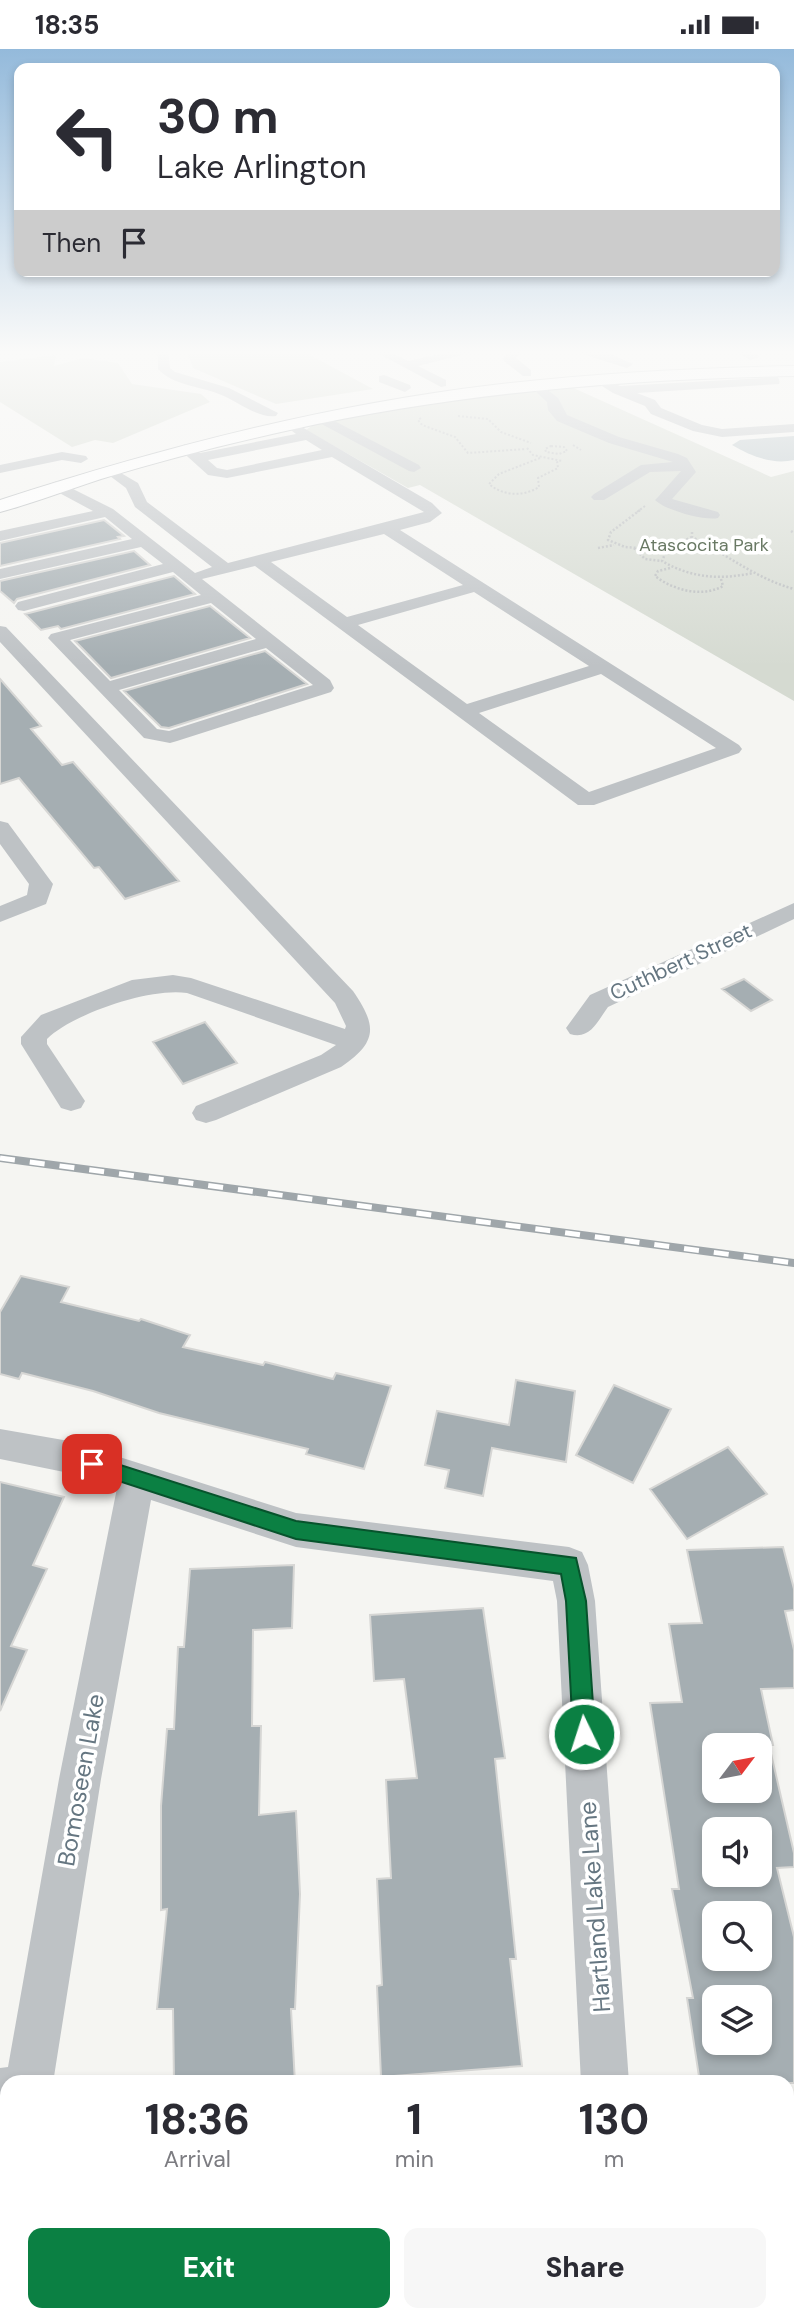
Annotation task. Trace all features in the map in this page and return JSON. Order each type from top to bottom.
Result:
[{"type":"main road","points":[[0,506],[110,470],[182,455]]},
{"type":"main road","points":[[0,483],[87,457]]},
{"type":"street","points":[[194,455],[213,472],[228,474],[319,455]]},
{"type":"street","points":[[203,574],[386,528],[434,513],[427,506],[339,455]]},
{"type":"street","points":[[390,455],[414,468]]},
{"type":"street","points":[[666,455],[673,457],[689,472],[663,500],[672,505],[712,515]]},
{"type":"street","points":[[0,468],[62,456],[87,457]]},
{"type":"street","points":[[599,497],[615,486],[636,478],[646,468],[685,466]]},
{"type":"street","points":[[110,470],[132,487],[140,504],[224,568]]},
{"type":"street","points":[[57,486],[108,512],[323,684],[324,688],[170,737],[151,734],[57,638],[214,597]]},
{"type":"street","points":[[0,536],[108,512]]},
{"type":"street","points":[[258,560],[586,800],[732,749],[386,528]]},
{"type":"street","points":[[0,574],[145,541]]},
{"type":"street","points":[[24,606],[177,566]]},
{"type":"street","points":[[344,623],[477,586]]},
{"type":"street","points":[[0,631],[344,997],[355,1013],[359,1026],[346,1051],[331,1061],[206,1113]]},
{"type":"street","points":[[106,688],[270,641]]},
{"type":"street","points":[[464,711],[604,667]]},
{"type":"street","points":[[0,828],[41,884],[38,899],[0,915]]},
{"type":"street","name":"Cuthbert Street","points":[[579,1027],[599,1001],[794,910]]},
{"type":"street","points":[[71,1101],[34,1044],[34,1037],[50,1021],[156,983],[191,986],[353,1041]]},
{"type":"street","points":[[0,1444],[69,1457],[137,1479]]},
{"type":"street","name":"Hartland Lake Lane","points":[[137,1479],[296,1530],[569,1565],[576,1601],[606,2075]]},
{"type":"street","name":"Bomoseen Lake","points":[[30,2075],[78,1793],[137,1479]]},
{"type":"path","points":[[533,455],[562,461]]},
{"type":"path","points":[[540,458],[499,474],[489,484],[502,492],[530,492],[539,487],[538,478],[558,468],[557,461]]},
{"type":"path","points":[[646,505],[611,532],[608,540],[634,548],[678,551]]},
{"type":"path","points":[[692,532],[692,537]]},
{"type":"path","points":[[662,561],[670,544],[692,537],[725,553],[771,583],[794,589]]},
{"type":"path","points":[[598,548],[618,545]]},
{"type":"path","points":[[634,548],[645,560],[662,561],[671,568],[708,578],[721,579],[753,573]]},
{"type":"path","points":[[671,568],[658,571],[655,576],[670,586],[702,592],[718,590],[723,586],[721,579]]},
{"type":"green space","name":"Atascocita Park","points":[[350,455],[722,455],[771,477],[794,471],[794,701],[420,485],[408,488]]},
{"type":"shaded area","points":[[752,455],[794,455],[794,460],[786,461],[762,459]]},
{"type":"building","points":[[104,520],[124,536],[0,566],[0,543]]},
{"type":"building","points":[[134,551],[150,565],[17,599],[14,603],[0,591],[0,581]]},
{"type":"building","points":[[174,576],[195,594],[61,629],[58,626],[41,630],[25,614]]},
{"type":"building","points":[[210,606],[250,638],[111,678],[75,641]]},
{"type":"building","points":[[265,651],[307,684],[169,728],[161,727],[124,691]]},
{"type":"building","points":[[0,679],[41,726],[31,729],[62,765],[73,762],[179,881],[125,899],[99,867],[94,868],[19,778],[0,784]]},
{"type":"building","points":[[744,979],[772,1000],[751,1011],[722,989]]},
{"type":"building","points":[[205,1022],[237,1063],[183,1084],[153,1042]]},
{"type":"building","points":[[21,1276],[69,1287],[61,1302],[139,1321],[141,1319],[190,1335],[183,1347],[263,1365],[265,1362],[333,1379],[336,1373],[391,1386],[364,1469],[306,1454],[308,1449],[159,1413],[93,1391],[22,1373],[19,1379],[0,1374],[0,1312]]},
{"type":"building","points":[[516,1380],[575,1391],[566,1462],[492,1448],[483,1496],[445,1488],[449,1470],[425,1465],[437,1411],[509,1425]]},
{"type":"building","points":[[614,1385],[671,1409],[633,1483],[576,1455]]},
{"type":"building","points":[[728,1447],[767,1494],[687,1539],[650,1489]]},
{"type":"building","points":[[0,1482],[64,1497],[33,1565],[47,1569],[11,1646],[27,1650],[0,1711]]},
{"type":"building","points":[[783,1547],[794,1589],[794,1610],[785,1611],[794,1650],[794,1688],[761,1689],[770,1733],[702,1733],[702,1803],[772,1803],[772,1758],[794,1853],[794,1867],[777,1868],[794,1937],[794,2075],[699,2075],[687,1998],[693,1998],[672,1889],[679,1889],[650,1703],[682,1702],[669,1624],[702,1623],[687,1550]]},
{"type":"building","points":[[294,1565],[292,1628],[253,1630],[252,1726],[261,1726],[259,1815],[296,1811],[300,1894],[295,2009],[291,2009],[295,2075],[174,2075],[173,2009],[157,2009],[167,1909],[161,1910],[161,1806],[167,1729],[174,1729],[178,1647],[184,1647],[190,1569]]},
{"type":"building","points":[[483,1608],[505,1758],[495,1759],[516,1959],[510,1959],[522,2066],[381,2075],[377,1986],[382,1985],[377,1879],[391,1878],[386,1780],[417,1778],[404,1679],[374,1681],[370,1615]]},
{"type":"railway","points":[[0,1158],[794,1263]]},
{"type":"route","points":[[92,1464],[296,1530],[569,1565],[576,1601],[584,1734]]}]
